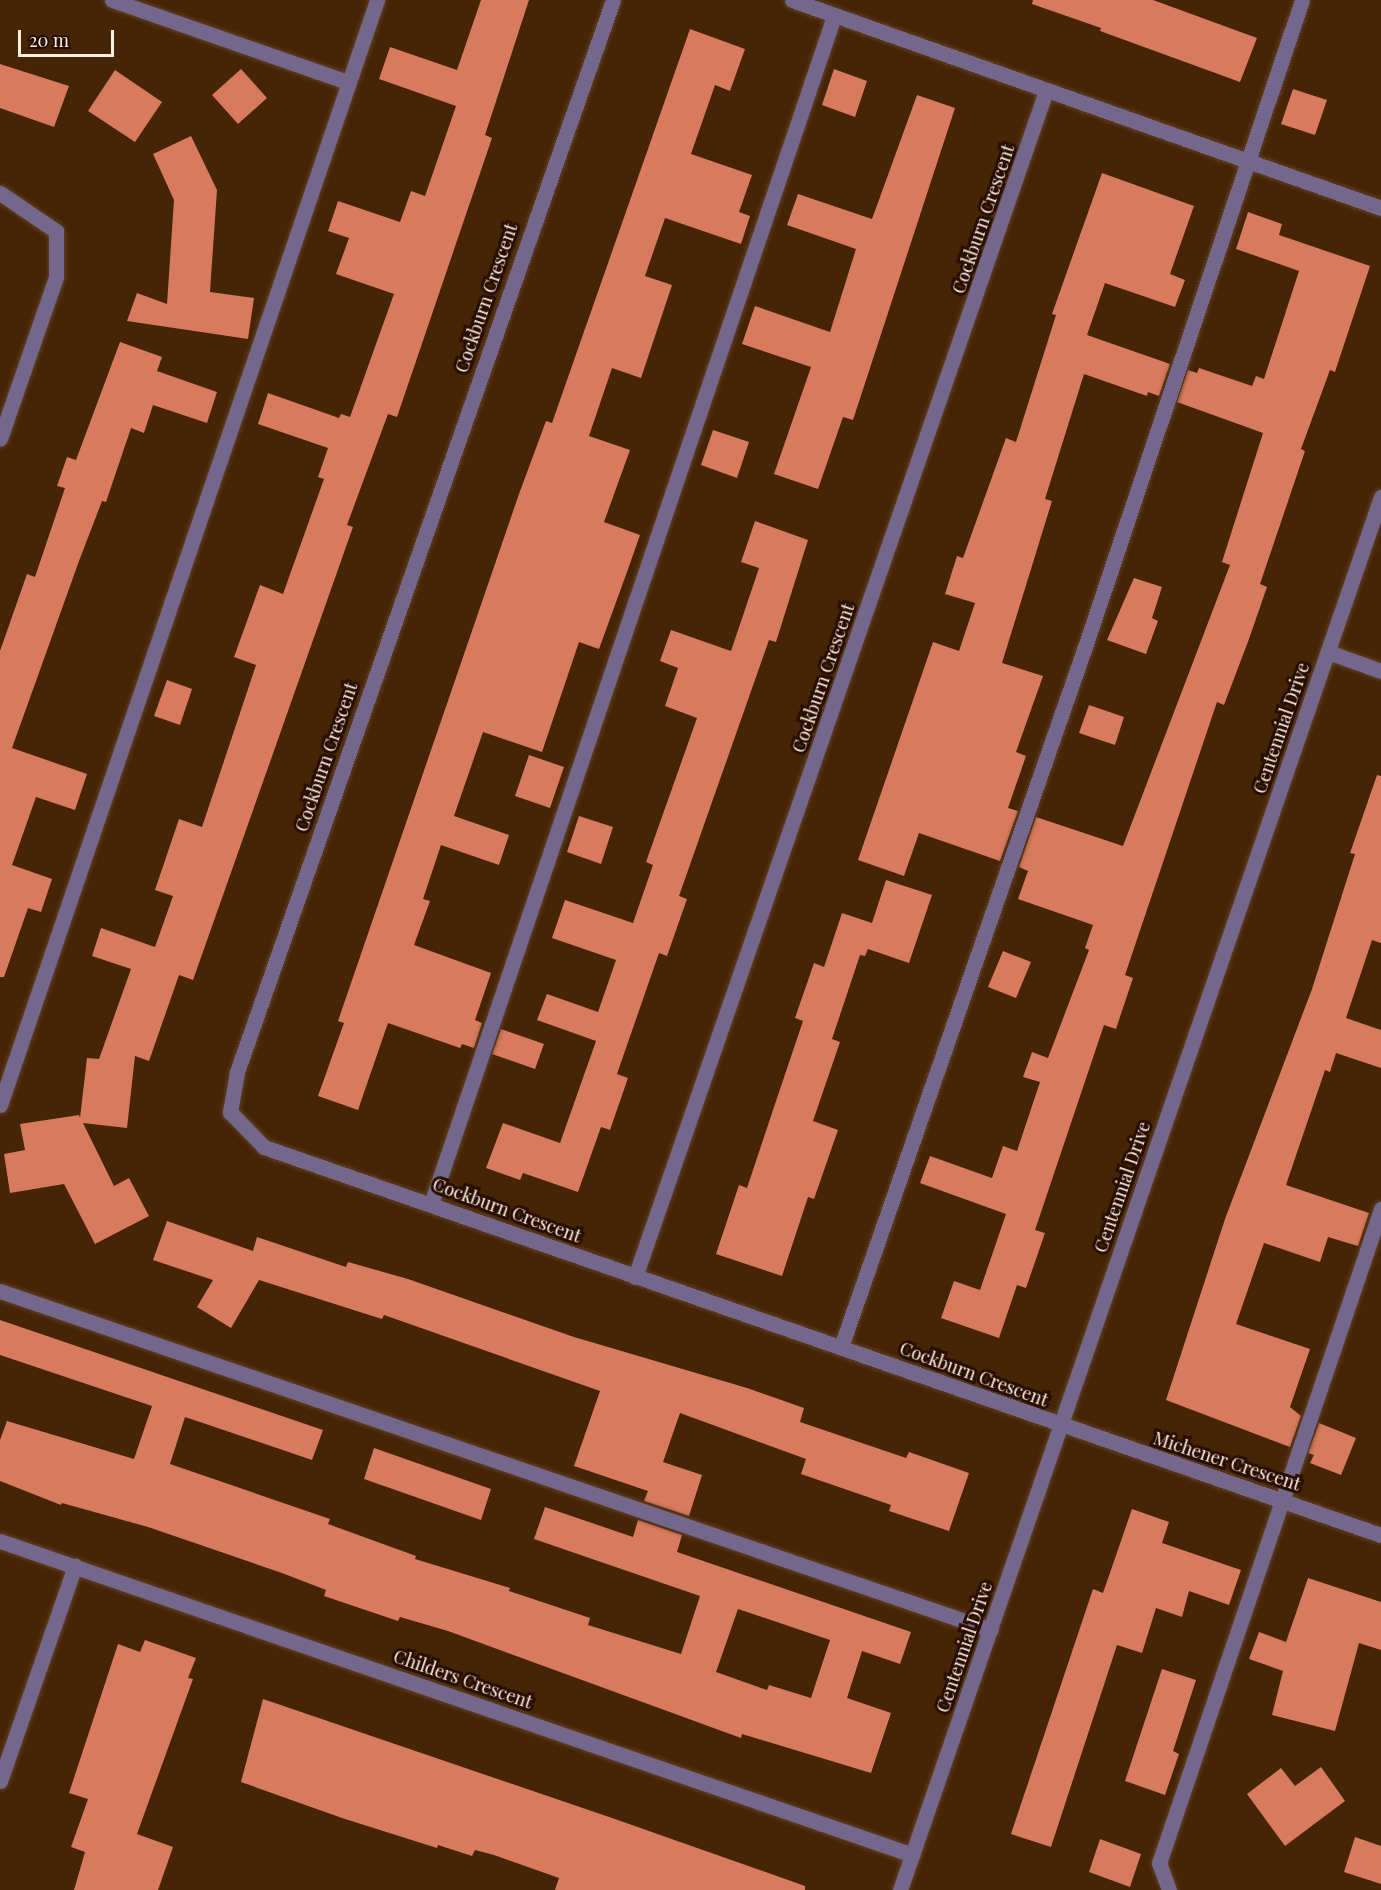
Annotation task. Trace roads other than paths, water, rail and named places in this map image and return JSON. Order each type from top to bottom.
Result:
[{"type":"street","points":[[112,0],[347,82]]},
{"type":"street","points":[[0,1105],[347,82],[377,0]]},
{"type":"street","name":"Cockburn Crescent","points":[[613,0],[237,1072],[230,1112],[264,1147],[841,1347],[1060,1426]]},
{"type":"street","points":[[792,0],[1381,208]]},
{"type":"street","points":[[841,1347],[1086,644],[1246,160],[1302,0]]},
{"type":"street","points":[[431,1204],[834,16]]},
{"type":"street","name":"Cockburn Crescent","points":[[635,1277],[1046,91]]},
{"type":"street","points":[[0,194],[56,231],[56,277],[3,420],[0,439]]},
{"type":"street","name":"Centennial Drive","points":[[900,1890],[1381,497]]},
{"type":"street","points":[[1328,651],[1381,671]]},
{"type":"street","points":[[1169,1890],[1159,1863],[1381,1209]]},
{"type":"street","points":[[0,1291],[991,1630]]},
{"type":"street","name":"Michener Crescent","points":[[1060,1426],[1281,1498],[1381,1535]]},
{"type":"street","name":"Childers Crescent","points":[[0,1541],[913,1855]]},
{"type":"street","points":[[0,1781],[75,1566]]}]
